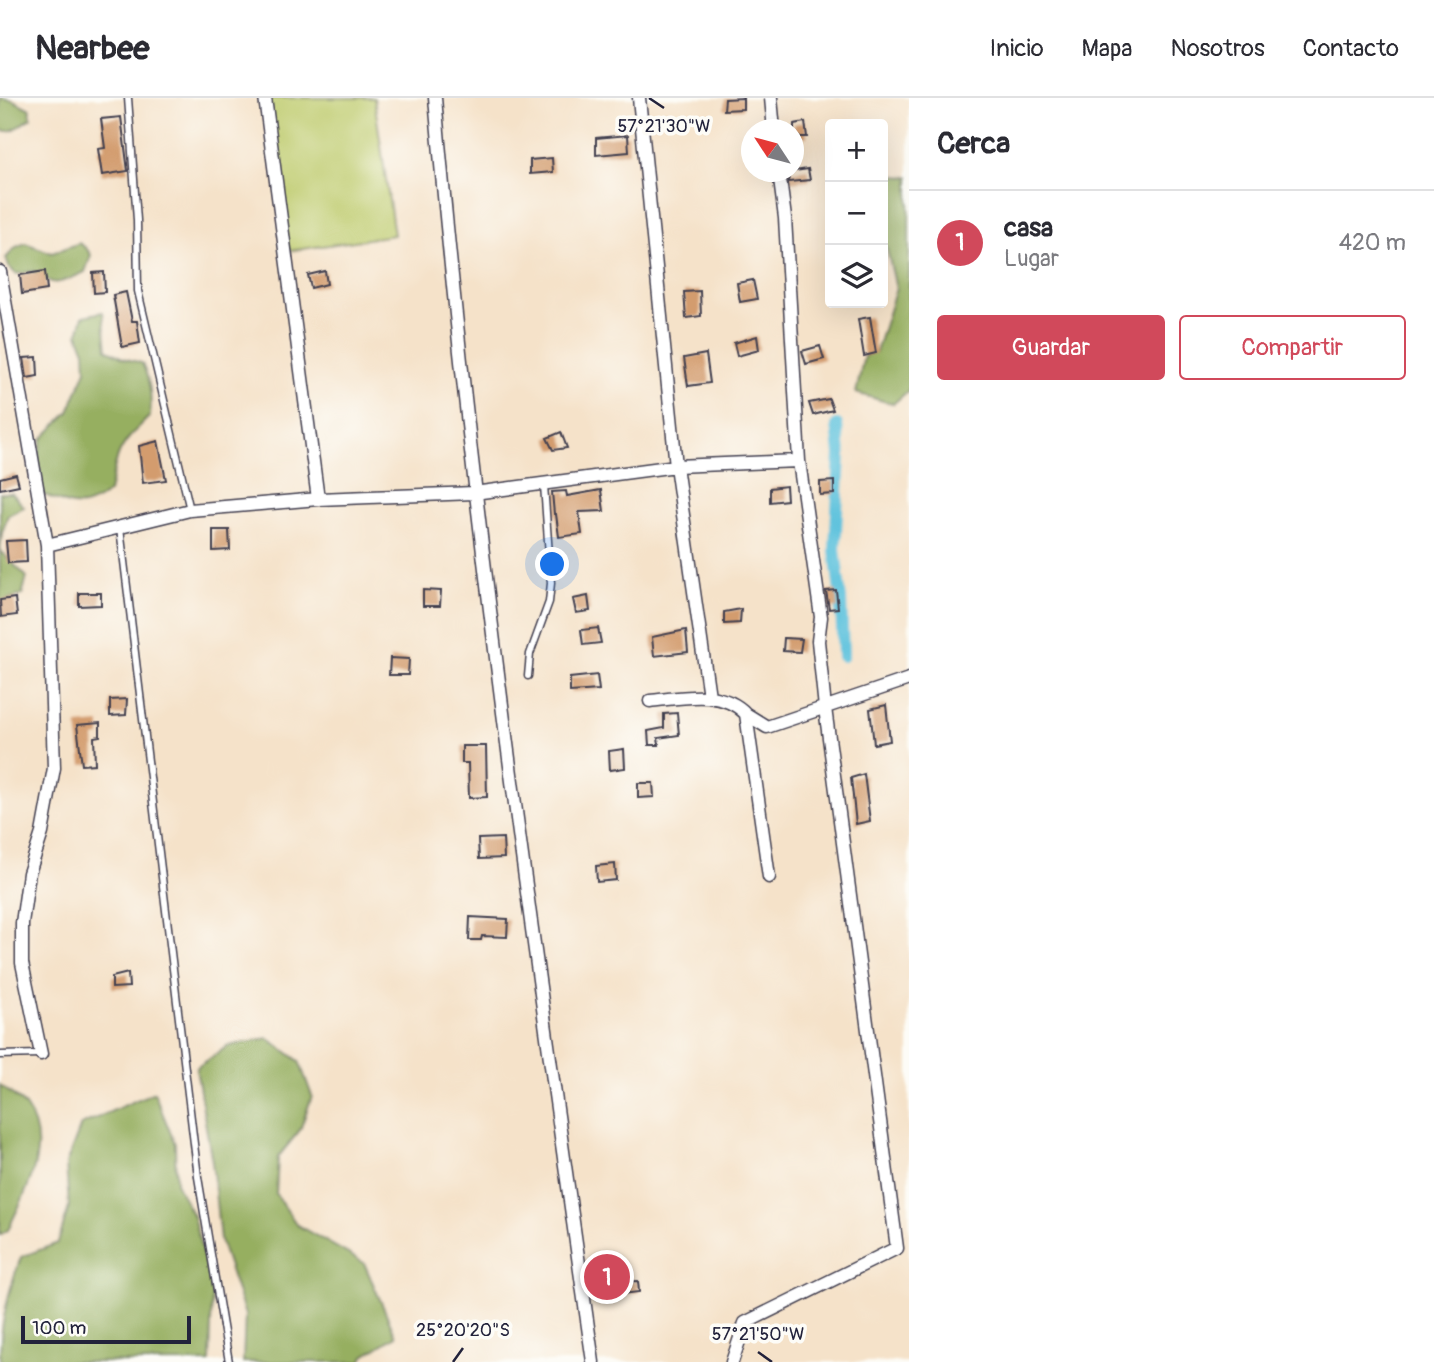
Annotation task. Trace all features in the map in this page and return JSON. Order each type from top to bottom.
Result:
[{"type":"street","points":[[265,98],[318,499]]},
{"type":"street","points":[[435,98],[474,493],[531,930],[593,1362]]},
{"type":"street","points":[[639,98],[676,466],[709,696]]},
{"type":"street","points":[[771,98],[773,119]]},
{"type":"street","points":[[732,1362],[745,1322],[897,1248],[825,708],[818,641],[821,617],[799,461],[785,218],[780,182]]},
{"type":"street","points":[[0,272],[47,545],[54,768],[42,833],[29,873],[22,923],[22,963],[41,1054]]},
{"type":"street","points":[[47,545],[190,510],[318,499],[474,493],[676,466],[799,461]]},
{"type":"street","points":[[650,701],[709,696],[742,710],[767,727],[909,679]]},
{"type":"street","points":[[746,714],[769,877]]},
{"type":"lane","points":[[128,98],[137,220],[138,291],[190,510]]},
{"type":"lane","points":[[528,676],[530,654],[549,602],[551,583],[544,483]]},
{"type":"lane","points":[[120,527],[198,1177],[229,1362]]},
{"type":"lane","points":[[0,1055],[41,1054]]},
{"type":"green space","points":[[0,98],[13,100],[30,109],[31,118],[13,130],[0,130]]},
{"type":"green space","points":[[266,98],[374,98],[394,235],[289,251]]},
{"type":"green space","points":[[892,176],[909,177],[909,390],[893,404],[856,393],[864,356],[876,352],[896,288],[888,254],[888,187]]},
{"type":"green space","points":[[25,243],[52,253],[79,243],[91,255],[85,272],[64,281],[53,282],[34,271],[16,274],[9,267],[6,258],[16,247]]},
{"type":"green space","points":[[103,312],[107,349],[123,358],[142,363],[150,389],[150,416],[121,449],[109,492],[91,503],[69,504],[42,494],[38,457],[42,439],[69,412],[86,370],[85,351],[78,334],[83,316]]},
{"type":"green space","points":[[0,493],[12,493],[24,507],[8,515],[0,551]]},
{"type":"green space","points":[[0,551],[27,577],[22,595],[5,600],[0,605]]},
{"type":"green space","points":[[268,1038],[299,1061],[312,1096],[300,1130],[278,1157],[276,1194],[297,1225],[364,1263],[396,1336],[364,1356],[361,1362],[243,1362],[245,1315],[220,1240],[212,1162],[196,1068],[228,1046]]},
{"type":"green space","points":[[0,1085],[25,1106],[33,1121],[37,1153],[28,1185],[8,1230],[0,1235]]},
{"type":"green space","points":[[154,1092],[175,1144],[176,1183],[193,1216],[212,1289],[210,1362],[0,1362],[6,1308],[21,1257],[58,1243],[69,1207],[66,1164],[81,1125]]},
{"type":"building","points":[[743,98],[743,109],[724,110],[725,99]]},
{"type":"building","points":[[121,117],[128,171],[102,175],[98,149],[105,148],[101,119]]},
{"type":"building","points":[[628,135],[629,152],[596,155],[596,138]]},
{"type":"building","points":[[552,158],[553,172],[530,174],[530,160]]},
{"type":"building","points":[[808,169],[810,180],[804,181],[804,170]]},
{"type":"building","points":[[45,271],[47,290],[22,294],[20,275]]},
{"type":"building","points":[[325,271],[327,284],[311,288],[308,275]]},
{"type":"building","points":[[104,272],[105,292],[94,293],[93,273]]},
{"type":"building","points":[[753,280],[757,299],[740,302],[737,283]]},
{"type":"building","points":[[700,291],[701,316],[686,318],[684,292]]},
{"type":"building","points":[[126,292],[132,321],[137,321],[140,343],[122,347],[113,295]]},
{"type":"building","points":[[870,317],[876,353],[864,356],[858,319]]},
{"type":"building","points":[[757,336],[759,350],[737,356],[734,343]]},
{"type":"building","points":[[820,346],[824,359],[806,364],[802,351]]},
{"type":"building","points":[[706,354],[710,383],[688,386],[684,358]]},
{"type":"building","points":[[37,357],[38,376],[27,378],[24,358]]},
{"type":"building","points":[[829,399],[833,410],[813,415],[809,403]]},
{"type":"building","points":[[561,432],[567,448],[553,450],[547,438]]},
{"type":"building","points":[[158,441],[166,480],[143,483],[139,446]]},
{"type":"building","points":[[16,474],[19,485],[0,489],[0,478]]},
{"type":"building","points":[[834,481],[834,494],[820,495],[820,482]]},
{"type":"building","points":[[786,486],[787,500],[770,502],[770,488]]},
{"type":"building","points":[[601,490],[604,511],[579,512],[582,534],[559,537],[552,492],[566,491],[567,496]]},
{"type":"building","points":[[213,530],[229,530],[230,550],[213,551]]},
{"type":"building","points":[[26,540],[27,562],[8,563],[6,541]]},
{"type":"building","points":[[423,590],[441,591],[440,606],[423,606]]},
{"type":"building","points":[[836,590],[838,608],[829,609],[826,591]]},
{"type":"building","points":[[79,593],[101,593],[101,605],[79,606]]},
{"type":"building","points":[[588,596],[590,611],[576,613],[573,599]]},
{"type":"building","points":[[15,598],[17,615],[1,617],[0,600]]},
{"type":"building","points":[[741,609],[740,623],[724,624],[724,612]]},
{"type":"building","points":[[598,628],[601,643],[583,645],[581,630]]},
{"type":"building","points":[[686,630],[688,652],[654,656],[652,637]]},
{"type":"building","points":[[784,638],[802,639],[800,652],[783,651]]},
{"type":"building","points":[[390,658],[409,659],[408,675],[389,675]]},
{"type":"building","points":[[597,675],[599,690],[570,692],[570,678]]},
{"type":"building","points":[[127,699],[126,715],[110,716],[110,700]]},
{"type":"building","points":[[886,705],[890,741],[874,744],[870,709]]},
{"type":"building","points":[[677,713],[679,735],[658,738],[659,745],[649,745],[648,731],[664,728],[664,714]]},
{"type":"building","points":[[100,723],[100,736],[94,737],[95,764],[82,765],[77,725]]},
{"type":"building","points":[[462,746],[486,746],[487,797],[469,798],[468,763],[462,763]]},
{"type":"building","points":[[624,749],[625,768],[610,770],[609,751]]},
{"type":"building","points":[[864,774],[870,821],[856,824],[851,778]]},
{"type":"building","points":[[638,783],[653,783],[654,797],[638,798]]},
{"type":"building","points":[[503,838],[504,858],[479,859],[478,839]]},
{"type":"building","points":[[615,864],[616,880],[597,882],[596,866]]},
{"type":"building","points":[[470,917],[508,919],[507,937],[482,936],[481,940],[469,940]]},
{"type":"building","points":[[128,973],[129,987],[112,988],[112,977]]},
{"type":"building","points":[[617,1264],[619,1285],[599,1290],[596,1268]]},
{"type":"building","points":[[638,1281],[639,1292],[623,1294],[622,1282]]},
{"type":"waterway","points":[[837,425],[840,454],[835,550],[841,600],[843,656]]},
{"type":"place","name":"casa","points":[[607,1277]]}]
